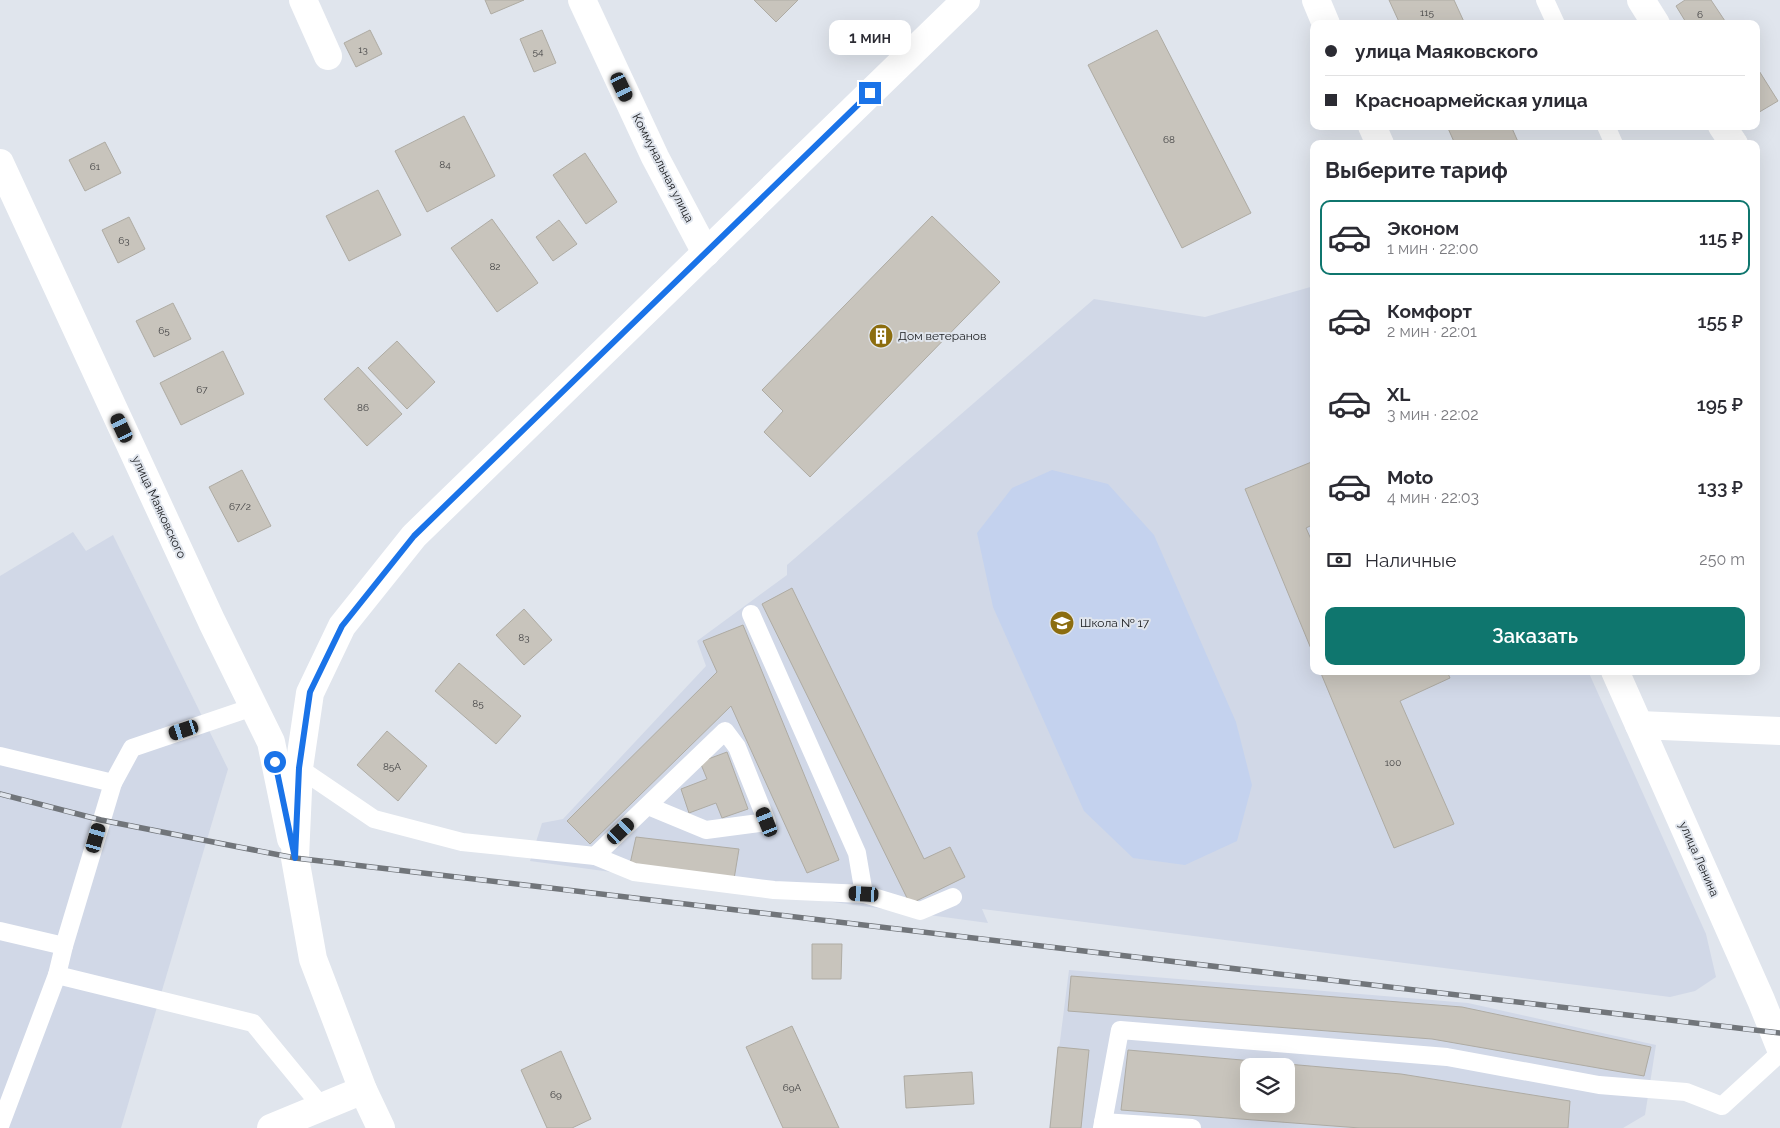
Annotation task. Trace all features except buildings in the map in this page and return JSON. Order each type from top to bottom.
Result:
[{"type":"street","points":[[303,0],[328,56]]},
{"type":"street","name":"Коммунальная улица","points":[[582,0],[655,157],[706,253]]},
{"type":"street","points":[[381,1128],[363,1090],[314,959],[295,858],[299,768],[310,692],[342,626],[414,536],[966,0]]},
{"type":"street","points":[[1316,0],[1324,20]]},
{"type":"street","points":[[1641,0],[1654,20]]},
{"type":"street","name":"улица Маяковского","points":[[0,162],[253,707],[272,742],[295,858]]},
{"type":"street","name":"улица Ленина","points":[[1617,675],[1780,1047]]},
{"type":"street","points":[[1639,725],[1780,731]]},
{"type":"street","points":[[271,1128],[363,1090]]},
{"type":"lane","points":[[1545,0],[1554,20]]},
{"type":"lane","points":[[751,614],[857,853],[864,894]]},
{"type":"lane","points":[[0,1126],[57,975],[113,783],[132,748],[253,707]]},
{"type":"lane","points":[[594,856],[725,731],[737,747],[767,822],[706,830],[648,806]]},
{"type":"lane","points":[[0,756],[113,783]]},
{"type":"lane","points":[[299,768],[374,819],[462,842],[594,856],[634,872],[774,890],[864,894],[920,911],[954,897]]},
{"type":"lane","points":[[0,931],[64,946]]},
{"type":"lane","points":[[57,975],[253,1023],[322,1107]]},
{"type":"lane","points":[[1192,1128],[1102,1125],[1120,1030],[1447,1057],[1599,1085],[1686,1092],[1722,1106],[1780,1053]]},
{"type":"shaded area","name":"Школа № 17","points":[[1310,287],[1310,675],[1590,675],[1706,934],[1716,977],[1695,991],[1670,997],[982,909],[988,923],[530,861],[542,823],[563,819],[706,666],[697,641],[787,575],[787,565],[1094,299],[1205,317]]},
{"type":"shaded area","points":[[1052,470],[1108,484],[1154,535],[1236,722],[1252,785],[1237,841],[1185,865],[1133,858],[1084,811],[993,607],[977,533],[1012,488]]},
{"type":"shaded area","points":[[73,532],[86,551],[113,535],[228,769],[121,1128],[0,1128],[0,576]]},
{"type":"shaded area","points":[[1069,970],[1468,1003],[1656,1045],[1645,1115],[1623,1128],[1049,1128]]},
{"type":"railway","points":[[0,794],[101,820],[295,858],[1780,1033]]},
{"type":"place","name":"Дом ветеранов","points":[[881,336]]},
{"type":"place","name":"Школа № 17","points":[[1062,623]]},
{"type":"route","points":[[275,762],[295,858],[299,768],[310,692],[342,626],[414,536],[870,93]]}]
